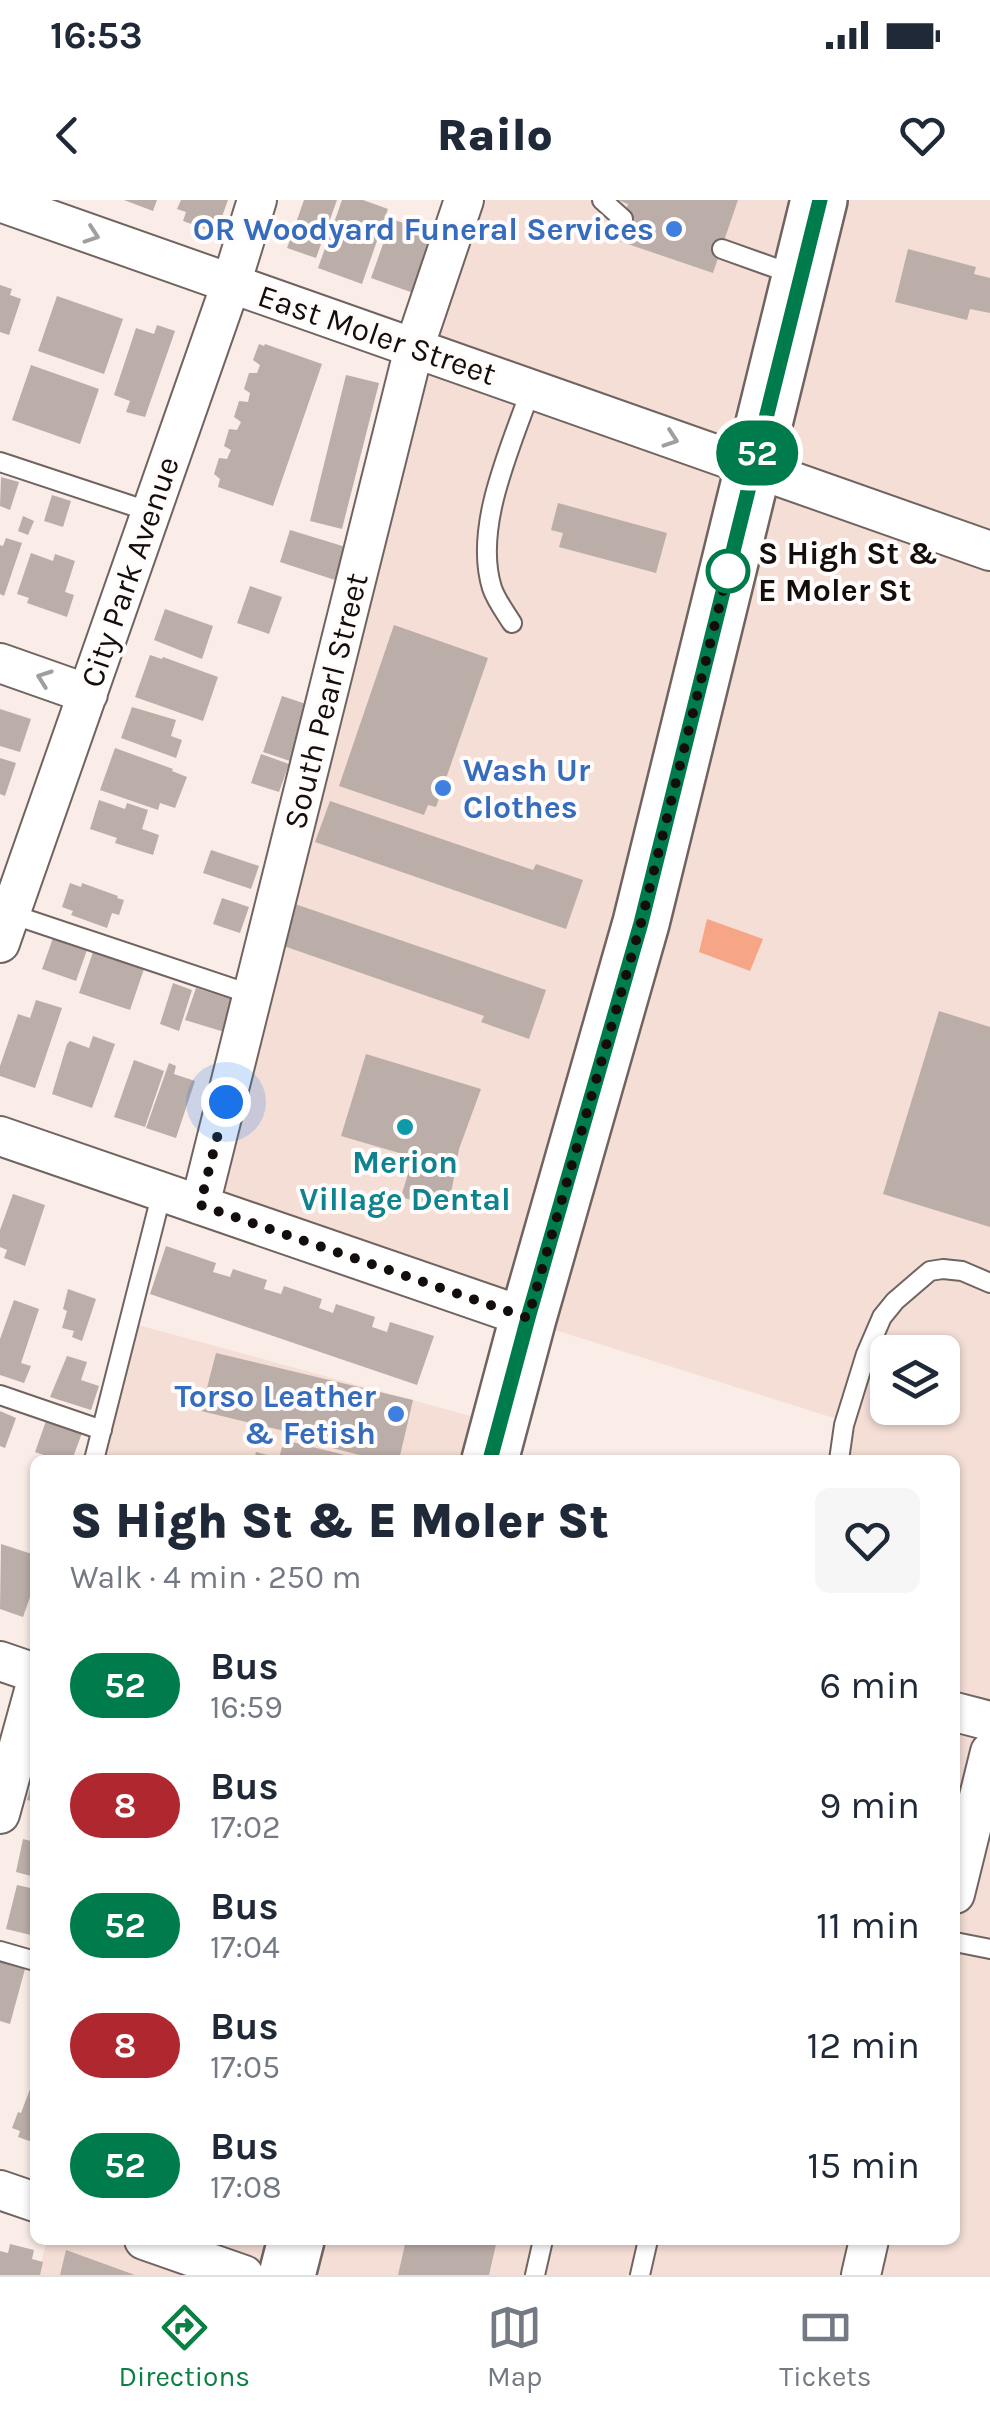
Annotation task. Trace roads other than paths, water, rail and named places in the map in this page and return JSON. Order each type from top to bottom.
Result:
[{"type":"main road","points":[[491,1455],[641,923],[820,200]]},
{"type":"main road","points":[[287,2275],[295,2245]]},
{"type":"street","name":"City Park Avenue","points":[[3,922],[88,694],[257,200]]},
{"type":"street","name":"South Pearl Street","points":[[200,1205],[414,348],[464,200]]},
{"type":"street","name":"East Moler Street","points":[[0,202],[990,551]]},
{"type":"street","points":[[0,662],[88,694]]},
{"type":"street","points":[[0,1136],[528,1318]]},
{"type":"street","points":[[0,1661],[30,1671]]},
{"type":"street","points":[[0,1814],[30,1705]]},
{"type":"street","points":[[960,1713],[990,1721]]},
{"type":"street","points":[[960,1852],[964,1817],[990,1752]]},
{"type":"street","points":[[0,2190],[30,2200]]},
{"type":"street","points":[[158,2245],[244,2275]]},
{"type":"street","points":[[861,2275],[869,2245]]},
{"type":"lane","points":[[602,200],[624,219]]},
{"type":"lane","points":[[722,248],[800,277]]},
{"type":"lane","points":[[512,623],[492,590],[486,551],[490,511],[531,389]]},
{"type":"lane","points":[[0,462],[151,512]]},
{"type":"lane","points":[[3,922],[253,994]]},
{"type":"lane","points":[[95,1455],[162,1192]]},
{"type":"lane","points":[[840,1455],[852,1394],[870,1342],[895,1301],[930,1271],[962,1271],[990,1282]]},
{"type":"lane","points":[[0,1395],[102,1430]]},
{"type":"lane","points":[[960,1943],[990,1949]]},
{"type":"lane","points":[[0,1950],[30,1959]]},
{"type":"lane","points":[[534,2275],[542,2245]]},
{"type":"lane","points":[[640,2275],[642,2245]]},
{"type":"place","name":"OR Woodyard Funeral Services","points":[[674,229]]},
{"type":"place","name":"S High St & E Moler St","points":[[728,571]]},
{"type":"place","name":"Wash Ur Clothes","points":[[443,788]]},
{"type":"place","name":"Merion Village Dental","points":[[405,1127]]},
{"type":"place","name":"Torso Leather & Fetish","points":[[396,1414]]}]
